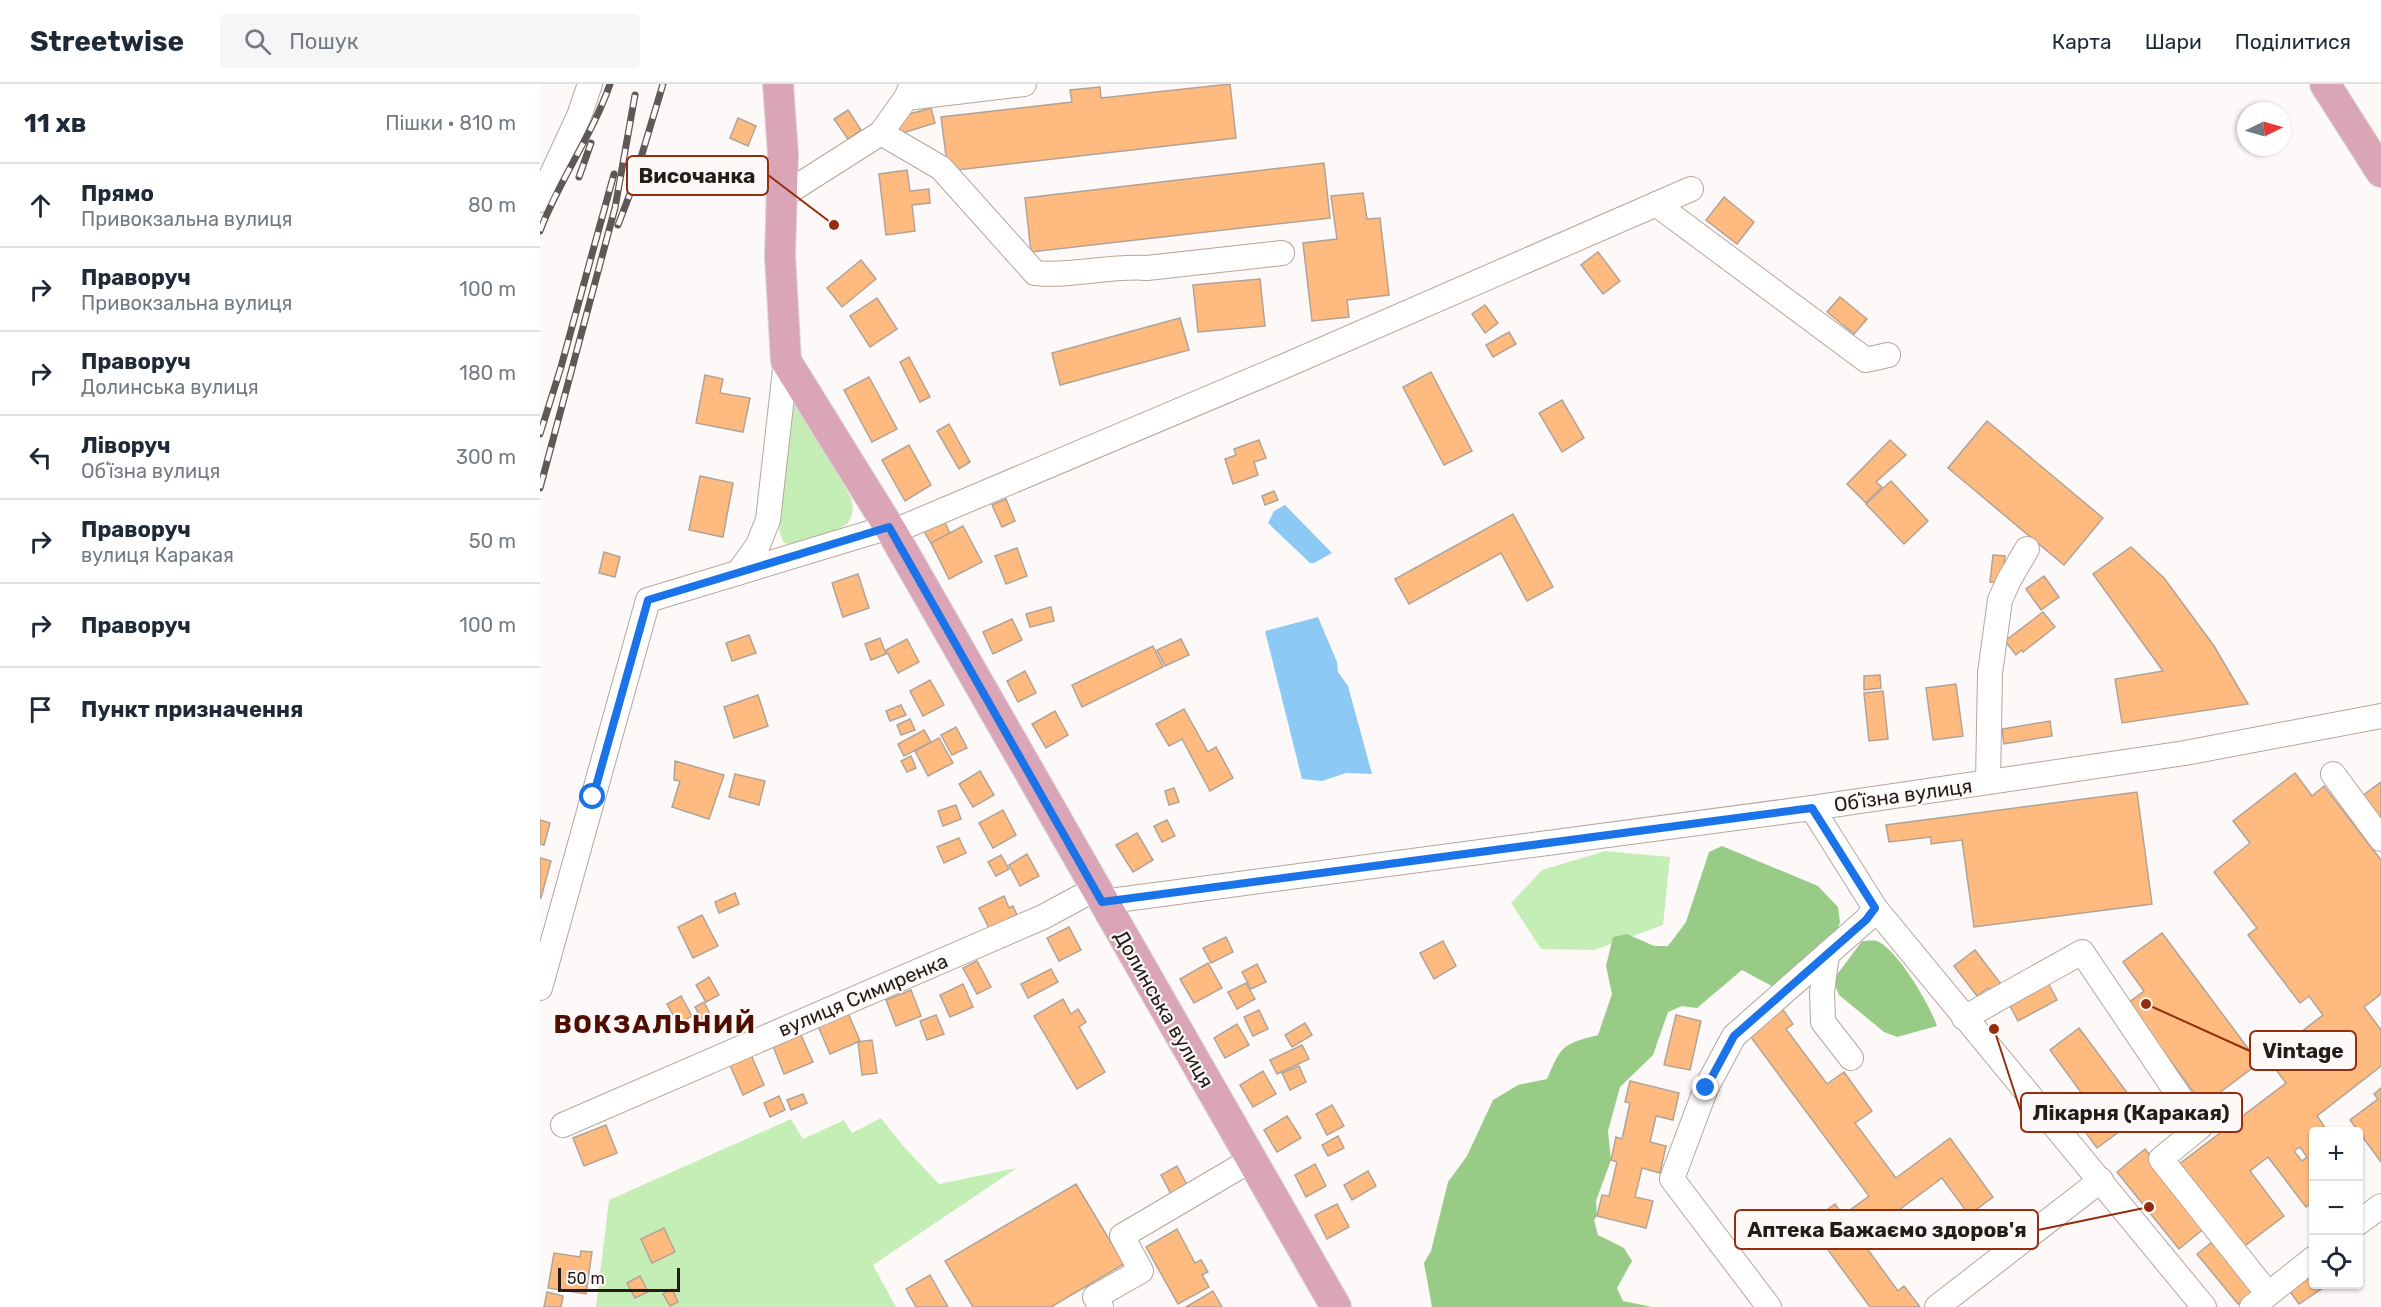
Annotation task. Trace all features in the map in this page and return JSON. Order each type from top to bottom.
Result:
[{"type":"main road","name":"Долинська вулиця","points":[[778,84],[783,154],[780,256],[786,361],[890,529],[1336,1307]]},
{"type":"main road","points":[[2325,84],[2381,172]]},
{"type":"street","points":[[540,200],[579,116],[590,84]]},
{"type":"street","points":[[782,196],[881,133],[909,91],[1024,84]]},
{"type":"street","points":[[881,133],[941,168],[1035,273],[1053,275],[1130,267],[1147,268],[1282,253]]},
{"type":"street","points":[[540,988],[648,600],[890,529],[1287,365],[1691,189]]},
{"type":"street","points":[[1656,204],[1866,360],[1888,355]]},
{"type":"street","points":[[738,573],[758,545],[768,520],[786,361]]},
{"type":"street","points":[[1988,782],[1990,673],[2000,600],[2027,549]]},
{"type":"street","name":"Обʼїзна вулиця","points":[[1099,896],[1812,808],[2186,753],[2381,716]]},
{"type":"street","points":[[2333,774],[2381,839]]},
{"type":"street","points":[[1812,808],[1875,908],[2204,1307]]},
{"type":"street","name":"вулиця Симиренка","points":[[563,1125],[1043,917],[1099,896]]},
{"type":"street","points":[[1769,1307],[1672,1179],[1706,1088],[1734,1036],[1866,920],[1875,908]]},
{"type":"street","points":[[1964,1018],[2082,952],[2200,1127],[2161,1159],[2260,1300],[2309,1261]]},
{"type":"street","points":[[1827,954],[1822,992],[1823,1022],[1851,1058]]},
{"type":"street","points":[[1101,1307],[1095,1297],[1141,1271],[1122,1236],[1251,1160]]},
{"type":"street","points":[[1937,1307],[2101,1180]]},
{"type":"street","points":[[2363,1219],[2381,1206]]},
{"type":"green space","points":[[796,404],[851,498],[853,507],[850,520],[841,528],[787,544],[783,542],[779,530],[787,408]]},
{"type":"green space","points":[[1722,846],[1818,886],[1838,907],[1840,922],[1835,937],[1781,991],[1742,970],[1697,1008],[1682,1006],[1668,1012],[1653,1055],[1620,1087],[1608,1131],[1611,1160],[1596,1201],[1597,1216],[1594,1220],[1598,1235],[1624,1248],[1632,1261],[1617,1288],[1623,1301],[1652,1307],[1432,1307],[1424,1263],[1431,1251],[1448,1182],[1467,1156],[1493,1100],[1518,1085],[1547,1079],[1564,1048],[1577,1041],[1598,1035],[1612,994],[1606,966],[1613,937],[1627,934],[1654,946],[1668,946],[1686,922],[1709,852]]},
{"type":"green space","points":[[1605,851],[1670,857],[1663,925],[1594,950],[1541,949],[1511,903],[1542,870]]},
{"type":"green space","points":[[1862,941],[1877,941],[1894,955],[1920,992],[1937,1026],[1897,1037],[1884,1032],[1839,995],[1833,980]]},
{"type":"green space","points":[[881,1118],[904,1147],[939,1184],[1017,1168],[873,1265],[896,1307],[596,1307],[609,1200],[791,1119],[803,1139],[844,1120],[852,1133]]},
{"type":"water","points":[[1285,505],[1332,553],[1310,563],[1268,523],[1274,511]]},
{"type":"water","points":[[1318,617],[1337,662],[1338,672],[1348,686],[1372,774],[1346,773],[1322,781],[1302,779],[1265,631]]},
{"type":"building","points":[[1230,84],[1236,138],[948,171],[941,117],[1072,102],[1070,90],[1100,87],[1101,98]]},
{"type":"building","points":[[931,108],[935,123],[896,135],[891,119]]},
{"type":"building","points":[[848,110],[861,130],[848,139],[834,119]]},
{"type":"building","points":[[738,118],[756,126],[748,146],[730,138]]},
{"type":"building","points":[[1324,163],[1330,218],[1031,252],[1025,198]]},
{"type":"building","points":[[907,170],[910,191],[929,189],[930,203],[912,205],[915,231],[886,235],[879,174]]},
{"type":"building","points":[[1363,193],[1367,219],[1380,218],[1389,295],[1347,300],[1349,317],[1312,321],[1303,243],[1337,239],[1331,196]]},
{"type":"building","points":[[1724,197],[1754,222],[1737,244],[1706,220]]},
{"type":"building","points":[[835,219],[839,228],[833,230],[830,222]]},
{"type":"building","points":[[1598,252],[1620,281],[1603,294],[1581,265]]},
{"type":"building","points":[[861,260],[876,279],[842,307],[827,288]]},
{"type":"building","points":[[1260,279],[1265,326],[1198,332],[1193,285]]},
{"type":"building","points":[[1840,297],[1867,319],[1854,334],[1827,312]]},
{"type":"building","points":[[877,298],[897,329],[870,347],[850,316]]},
{"type":"building","points":[[1485,305],[1498,323],[1485,333],[1472,314]]},
{"type":"building","points":[[1180,318],[1189,350],[1060,385],[1052,353]]},
{"type":"building","points":[[1509,332],[1516,344],[1493,357],[1486,345]]},
{"type":"building","points":[[909,357],[930,397],[920,402],[900,362]]},
{"type":"building","points":[[1431,372],[1472,451],[1444,465],[1403,387]]},
{"type":"building","points":[[705,375],[723,379],[720,393],[750,398],[743,432],[696,423]]},
{"type":"building","points":[[869,377],[897,429],[872,442],[844,390]]},
{"type":"building","points":[[1562,400],[1584,438],[1562,452],[1539,413]]},
{"type":"building","points":[[1987,421],[2103,518],[2064,565],[1948,468]]},
{"type":"building","points":[[949,424],[970,462],[959,469],[937,431]]},
{"type":"building","points":[[1259,440],[1266,458],[1254,462],[1258,475],[1233,484],[1225,459],[1236,455],[1234,449]]},
{"type":"building","points":[[1890,440],[1906,455],[1876,482],[1882,487],[1866,503],[1847,484]]},
{"type":"building","points":[[909,445],[931,485],[905,501],[882,460]]},
{"type":"building","points":[[700,476],[733,483],[723,537],[689,530]]},
{"type":"building","points":[[1891,481],[1928,521],[1904,544],[1866,504]]},
{"type":"building","points":[[1274,491],[1278,500],[1265,505],[1262,496]]},
{"type":"building","points":[[1006,499],[1015,521],[1002,527],[992,505]]},
{"type":"building","points":[[1513,514],[1553,587],[1527,601],[1501,553],[1409,604],[1395,579]]},
{"type":"building","points":[[943,519],[950,533],[931,543],[923,530]]},
{"type":"building","points":[[963,526],[982,562],[949,579],[931,543]]},
{"type":"building","points":[[2131,547],[2164,578],[2214,646],[2248,704],[2122,723],[2115,679],[2163,671],[2093,574]]},
{"type":"building","points":[[1017,548],[1027,576],[1006,584],[995,556]]},
{"type":"building","points":[[604,552],[620,557],[615,577],[599,573]]},
{"type":"building","points":[[1993,555],[2005,556],[2002,583],[1990,582]]},
{"type":"building","points":[[858,574],[869,608],[843,617],[832,583]]},
{"type":"building","points":[[2044,576],[2059,597],[2041,610],[2026,589]]},
{"type":"building","points":[[1051,607],[1054,621],[1030,627],[1026,614]]},
{"type":"building","points":[[2043,612],[2055,627],[2016,655],[2005,641]]},
{"type":"building","points":[[1012,619],[1022,640],[993,654],[983,632]]},
{"type":"building","points":[[749,635],[756,653],[732,661],[726,643]]},
{"type":"building","points":[[880,638],[886,654],[871,660],[865,644]]},
{"type":"building","points":[[907,639],[919,662],[898,673],[886,650]]},
{"type":"building","points":[[1181,639],[1189,655],[1165,666],[1157,650]]},
{"type":"building","points":[[1153,646],[1163,667],[1082,707],[1072,685]]},
{"type":"building","points":[[1025,671],[1036,693],[1018,702],[1007,681]]},
{"type":"building","points":[[1880,675],[1881,688],[1864,690],[1864,676]]},
{"type":"building","points":[[930,680],[944,705],[923,716],[910,691]]},
{"type":"building","points":[[1956,684],[1963,736],[1933,740],[1926,688]]},
{"type":"building","points":[[1883,691],[1888,739],[1869,741],[1864,693]]},
{"type":"building","points":[[758,695],[768,726],[734,738],[724,707]]},
{"type":"building","points":[[901,705],[906,715],[890,721],[886,711]]},
{"type":"building","points":[[1184,709],[1208,752],[1216,747],[1233,778],[1210,791],[1182,739],[1169,746],[1156,724]]},
{"type":"building","points":[[1055,711],[1068,735],[1046,748],[1032,724]]},
{"type":"building","points":[[910,719],[915,730],[901,735],[897,725]]},
{"type":"building","points":[[2050,721],[2052,736],[2004,744],[2002,729]]},
{"type":"building","points":[[956,727],[967,748],[952,755],[941,735]]},
{"type":"building","points":[[924,730],[931,742],[904,756],[898,744]]},
{"type":"building","points":[[939,738],[953,763],[928,776],[915,751]]},
{"type":"building","points":[[911,756],[916,768],[907,772],[901,761]]},
{"type":"building","points":[[675,761],[724,775],[709,819],[672,807],[680,781],[674,780]]},
{"type":"building","points":[[980,771],[994,795],[973,807],[959,784]]},
{"type":"building","points":[[2295,773],[2312,796],[2324,786],[2381,860],[2381,994],[2364,1007],[2381,1030],[2381,1066],[2317,1116],[2325,1127],[2309,1127],[2309,1205],[2306,1207],[2268,1157],[2250,1171],[2284,1216],[2242,1248],[2178,1165],[2286,1083],[2267,1058],[2323,1015],[2309,996],[2300,1003],[2248,935],[2257,928],[2214,872],[2250,843],[2233,821]],"holes":[[[2300,1147],[2307,1157],[2302,1161],[2294,1151]]]},
{"type":"building","points":[[735,774],[765,781],[759,805],[729,797]]},
{"type":"building","points":[[2381,782],[2381,825],[2361,797]]},
{"type":"building","points":[[1174,788],[1179,802],[1169,805],[1165,791]]},
{"type":"building","points":[[2137,792],[2152,904],[1974,927],[1962,840],[1931,844],[1931,837],[1889,842],[1886,825]]},
{"type":"building","points":[[956,805],[961,819],[943,826],[938,811]]},
{"type":"building","points":[[1003,810],[1016,835],[993,848],[979,823]]},
{"type":"building","points":[[540,820],[550,823],[544,845],[540,844]]},
{"type":"building","points":[[1167,820],[1175,836],[1162,842],[1154,826]]},
{"type":"building","points":[[1137,833],[1153,860],[1133,872],[1116,845]]},
{"type":"building","points":[[959,838],[966,853],[944,863],[937,847]]},
{"type":"building","points":[[1027,854],[1039,876],[1020,886],[1009,865]]},
{"type":"building","points":[[1001,855],[1009,869],[996,876],[988,862]]},
{"type":"building","points":[[540,858],[551,861],[541,898],[540,898]]},
{"type":"building","points":[[735,893],[739,904],[719,913],[715,902]]},
{"type":"building","points":[[1004,896],[1009,908],[1013,906],[1017,915],[989,928],[979,908]]},
{"type":"building","points":[[702,915],[718,946],[693,958],[678,927]]},
{"type":"building","points":[[1069,927],[1081,950],[1059,961],[1047,938]]},
{"type":"building","points":[[2162,933],[2259,1063],[2203,1105],[2128,1003],[2144,991],[2123,962]]},
{"type":"building","points":[[1226,937],[1233,952],[1211,963],[1203,948]]},
{"type":"building","points":[[1443,941],[1456,966],[1434,979],[1420,953]]},
{"type":"building","points":[[1975,950],[2001,984],[1991,992],[1988,988],[1977,996],[1954,966]]},
{"type":"building","points":[[977,961],[991,987],[977,994],[963,968]]},
{"type":"building","points":[[1208,963],[1222,988],[1194,1003],[1180,979]]},
{"type":"building","points":[[1257,964],[1266,982],[1251,989],[1242,972]]},
{"type":"building","points":[[1051,969],[1058,982],[1028,998],[1021,984]]},
{"type":"building","points":[[709,977],[719,995],[706,1002],[696,985]]},
{"type":"building","points":[[1246,983],[1255,999],[1237,1009],[1228,992]]},
{"type":"building","points":[[2048,983],[2057,1000],[2018,1021],[2009,1004]]},
{"type":"building","points":[[963,984],[973,1007],[950,1017],[940,995]]},
{"type":"building","points":[[911,990],[921,1016],[896,1026],[886,1000]]},
{"type":"building","points":[[681,996],[692,1016],[678,1024],[667,1004]]},
{"type":"building","points":[[1063,999],[1071,1014],[1078,1009],[1086,1022],[1079,1027],[1105,1072],[1077,1089],[1034,1016]]},
{"type":"building","points":[[704,1002],[711,1016],[703,1021],[695,1007]]},
{"type":"building","points":[[1781,1007],[1793,1024],[1786,1029],[1827,1084],[1844,1072],[1872,1111],[1855,1123],[1896,1178],[1950,1138],[1993,1197],[1969,1215],[1942,1178],[1860,1239],[1898,1291],[1904,1286],[1920,1307],[1870,1307],[1817,1235],[1821,1232],[1813,1220],[1835,1204],[1843,1215],[1869,1196],[1747,1032]]},
{"type":"building","points":[[1259,1010],[1268,1029],[1253,1036],[1244,1017]]},
{"type":"building","points":[[848,1013],[860,1041],[830,1054],[818,1026]]},
{"type":"building","points":[[936,1015],[944,1034],[927,1040],[920,1021]]},
{"type":"building","points":[[1676,1015],[1701,1021],[1690,1070],[1664,1065]]},
{"type":"building","points":[[1305,1023],[1312,1035],[1292,1047],[1285,1035]]},
{"type":"building","points":[[1237,1024],[1249,1045],[1225,1058],[1214,1038]]},
{"type":"building","points":[[2079,1028],[2143,1114],[2097,1148],[2075,1118],[2091,1106],[2050,1050]]},
{"type":"building","points":[[801,1035],[813,1062],[784,1074],[773,1046]]},
{"type":"building","points":[[872,1040],[877,1073],[862,1075],[858,1042]]},
{"type":"building","points":[[1302,1045],[1309,1059],[1277,1074],[1270,1060]]},
{"type":"building","points":[[751,1055],[764,1085],[743,1095],[730,1065]]},
{"type":"building","points":[[1299,1066],[1306,1082],[1290,1090],[1282,1073]]},
{"type":"building","points":[[1263,1071],[1276,1094],[1253,1107],[1240,1085]]},
{"type":"building","points":[[1630,1081],[1679,1093],[1673,1120],[1656,1116],[1650,1142],[1666,1146],[1660,1173],[1642,1168],[1635,1197],[1653,1201],[1646,1228],[1597,1216],[1602,1195],[1609,1196],[1617,1162],[1611,1160],[1616,1137],[1622,1139],[1630,1103],[1625,1102]]},
{"type":"building","points":[[2381,1088],[2381,1162],[2363,1138],[2363,1127],[2355,1127],[2350,1120],[2378,1099],[2374,1094]]},
{"type":"building","points":[[803,1094],[807,1103],[791,1110],[787,1100]]},
{"type":"building","points":[[779,1096],[785,1110],[770,1117],[764,1103]]},
{"type":"building","points":[[1332,1105],[1344,1126],[1327,1135],[1316,1114]]},
{"type":"building","points":[[1287,1116],[1301,1138],[1277,1152],[1264,1130]]},
{"type":"building","points":[[606,1125],[617,1153],[584,1166],[573,1138]]},
{"type":"building","points":[[1338,1136],[1344,1148],[1328,1156],[1322,1145]]},
{"type":"building","points":[[2145,1149],[2206,1227],[2179,1249],[2117,1172]]},
{"type":"building","points":[[1315,1164],[1326,1186],[1306,1197],[1295,1175]]},
{"type":"building","points":[[1177,1166],[1188,1187],[1172,1196],[1161,1175]]},
{"type":"building","points":[[1368,1171],[1376,1186],[1352,1200],[1344,1185]]},
{"type":"building","points":[[1076,1184],[1124,1264],[1051,1307],[973,1307],[945,1261]]},
{"type":"building","points":[[1337,1204],[1349,1227],[1327,1239],[1315,1215]]},
{"type":"building","points":[[664,1228],[675,1252],[652,1263],[641,1239]]},
{"type":"building","points":[[1177,1229],[1195,1263],[1201,1260],[1208,1272],[1202,1275],[1209,1287],[1178,1304],[1146,1247]]},
{"type":"building","points":[[2217,1238],[2257,1289],[2238,1304],[2197,1254]]},
{"type":"building","points":[[581,1251],[592,1252],[586,1294],[548,1288],[554,1253],[580,1257]]},
{"type":"building","points":[[930,1275],[948,1307],[916,1307],[906,1289]]},
{"type":"building","points":[[2309,1275],[2309,1289],[2322,1289],[2299,1304],[2288,1289]]},
{"type":"building","points":[[640,1276],[648,1292],[635,1298],[627,1283]]},
{"type":"building","points":[[672,1289],[678,1302],[670,1306],[663,1294]]},
{"type":"building","points":[[1213,1291],[1222,1307],[1186,1307]]},
{"type":"building","points":[[547,1292],[563,1296],[561,1307],[544,1307]]},
{"type":"railway","points":[[540,231],[556,194],[594,122],[610,84]]},
{"type":"railway","points":[[618,225],[631,191],[663,84]]},
{"type":"railway","points":[[540,488],[615,208],[635,95]]},
{"type":"railway","points":[[579,177],[591,143]]},
{"type":"railway","points":[[540,434],[561,367],[614,174]]},
{"type":"place","name":"Височанка","points":[[834,225]]},
{"type":"place","name":"Vintage","points":[[2146,1004]]},
{"type":"place","name":"Лікарня (Каракая)","points":[[1994,1029]]},
{"type":"place","name":"Аптека Бажаємо здоров'я","points":[[2149,1207]]},
{"type":"district","name":"ВОКЗАЛЬНИЙ","points":[[655,1024]]},
{"type":"route","points":[[593,797],[648,600],[889,527],[1102,902],[1812,808],[1875,908],[1866,920],[1734,1036],[1706,1088]]}]
